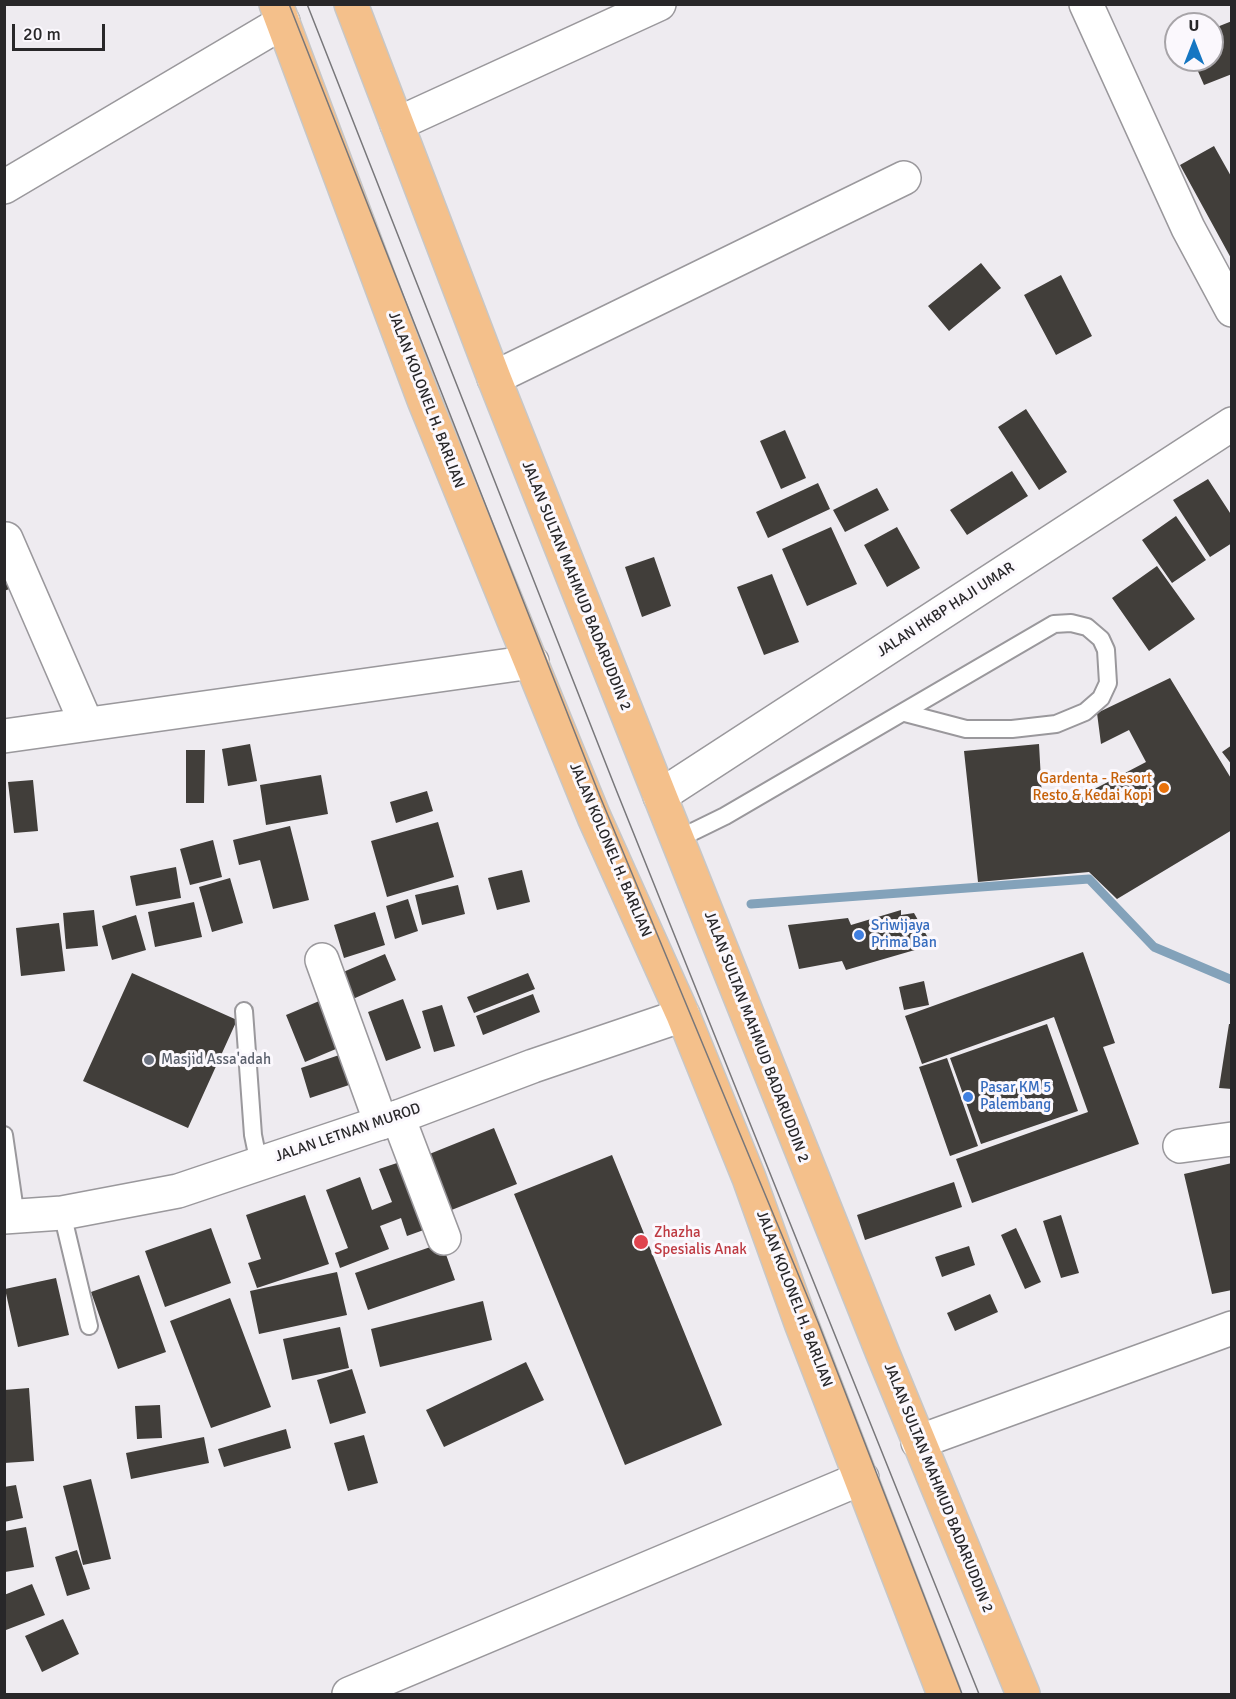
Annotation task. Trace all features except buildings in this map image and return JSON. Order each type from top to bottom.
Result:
[{"type":"highway","points":[[351,4],[494,378]]},
{"type":"highway","name":"JALAN KOLONEL H. BARLIAN","points":[[280,13],[424,400],[594,818],[682,1015],[749,1178],[801,1323],[944,1695]]},
{"type":"highway","name":"JALAN SULTAN MAHMUD BADARUDDIN 2","points":[[494,378],[918,1442],[1023,1695]]},
{"type":"street","points":[[397,124],[659,4]]},
{"type":"street","points":[[1086,4],[1188,228],[1232,310]]},
{"type":"street","points":[[4,188],[280,13]]},
{"type":"street","points":[[494,378],[904,178]]},
{"type":"street","name":"JALAN HKBP HAJI UMAR","points":[[660,796],[1232,424]]},
{"type":"street","points":[[6,539],[86,723]]},
{"type":"street","points":[[4,736],[532,662]]},
{"type":"street","points":[[322,960],[390,1120],[444,1238]]},
{"type":"street","name":"JALAN LETNAN MUROD","points":[[10,1218],[62,1213],[178,1191],[390,1120],[533,1066],[682,1015]]},
{"type":"street","points":[[1180,1146],[1232,1139]]},
{"type":"street","points":[[918,1442],[1232,1328]]},
{"type":"street","points":[[349,1695],[862,1478]]},
{"type":"lane","points":[[678,839],[725,816],[1054,624],[1071,623],[1087,627],[1101,639],[1106,650],[1107,683],[1101,698],[1085,712],[1056,724],[1012,729],[966,729],[905,713]]},
{"type":"lane","points":[[244,1011],[253,1135],[259,1164]]},
{"type":"lane","points":[[4,1136],[10,1218]]},
{"type":"lane","points":[[62,1213],[89,1326]]},
{"type":"waterway","points":[[751,904],[1089,879],[1154,947],[1232,980]]},
{"type":"tram line","points":[[289,4],[599,794],[818,1322],[962,1694]]},
{"type":"tram line","points":[[307,4],[615,787],[979,1694]]},
{"type":"place","name":"Gardenta - Resort Resto & Kedai Kopi","points":[[1164,788]]},
{"type":"place","name":"Sriwijaya Prima Ban","points":[[859,935]]},
{"type":"place","name":"Masjid Assa'adah","points":[[149,1060]]},
{"type":"place","name":"Pasar KM 5 Palembang","points":[[968,1097]]},
{"type":"place","name":"Zhazha Spesialis Anak","points":[[641,1242]]}]
